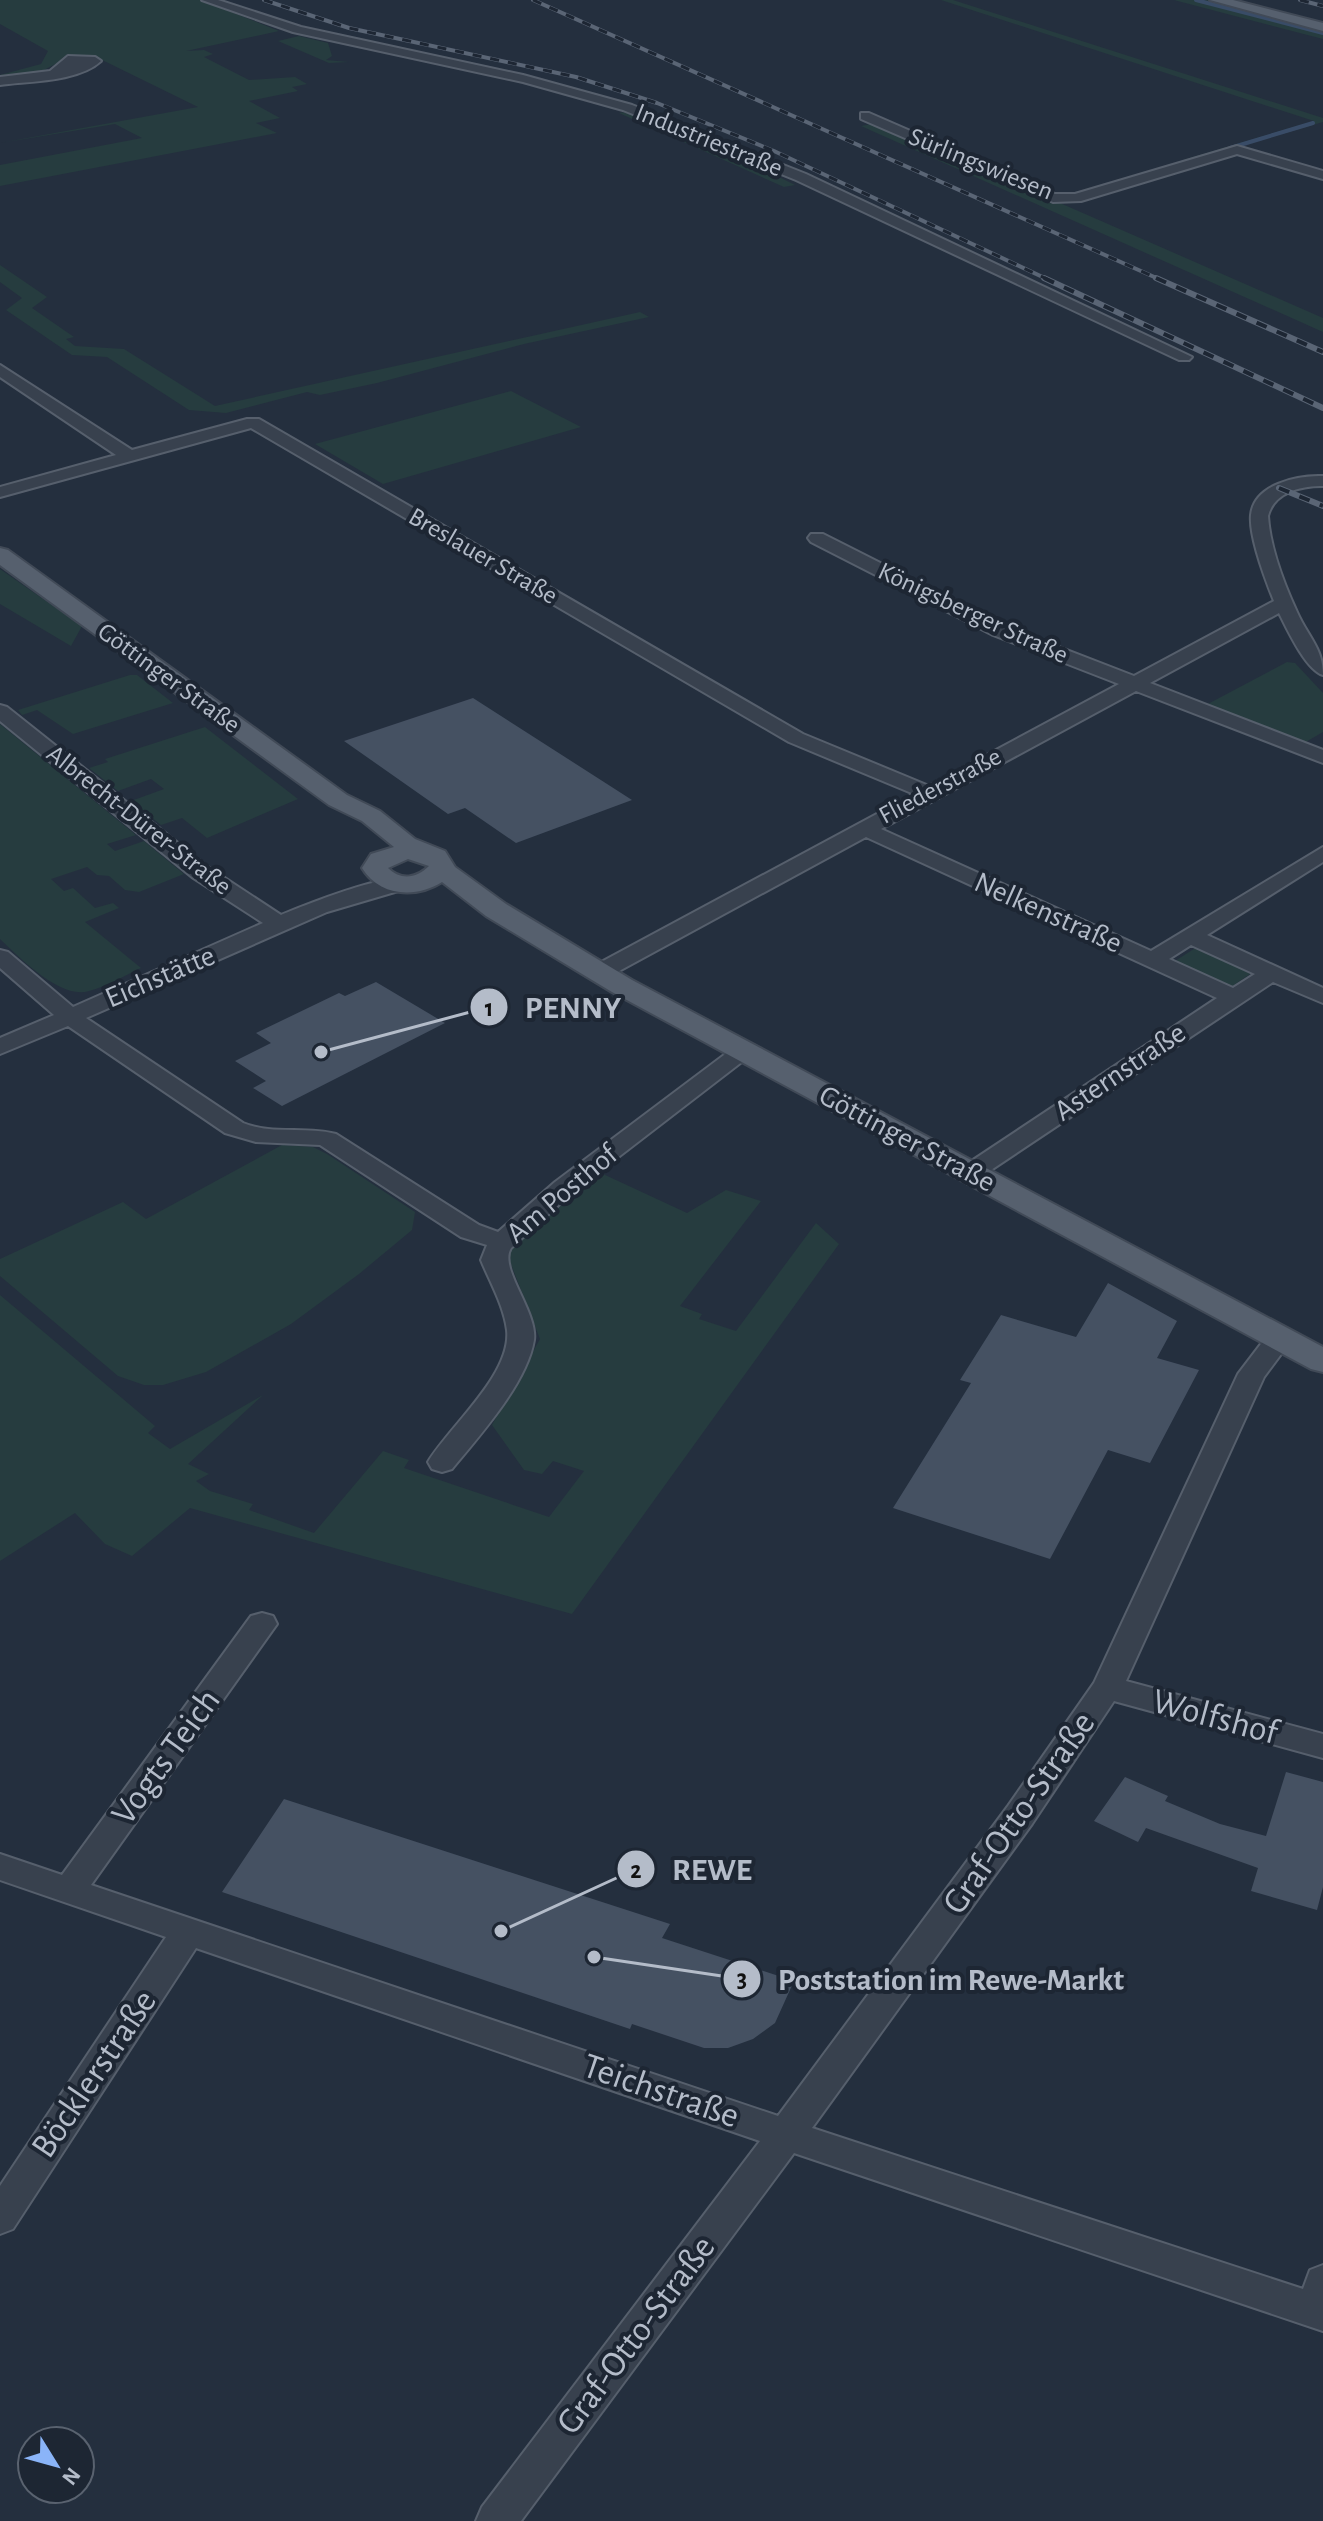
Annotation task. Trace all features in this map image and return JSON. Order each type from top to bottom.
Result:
[{"type":"main road","points":[[1217,0],[1323,27]]},
{"type":"main road","name":"Göttinger Straße","points":[[0,555],[338,800],[371,816],[406,844],[420,872]]},
{"type":"main road","name":"Göttinger Straße","points":[[338,800],[372,840],[383,880],[420,872]]},
{"type":"main road","name":"Göttinger Straße","points":[[377,864],[399,852],[420,872],[496,910],[600,972],[1323,1361]]},
{"type":"street","name":"Industriestraße","points":[[208,0],[294,31],[538,81],[660,118],[739,154],[801,177],[1184,357]]},
{"type":"street","points":[[0,81],[55,72]]},
{"type":"street","name":"Sürlingswiesen","points":[[865,116],[1053,198],[1076,198],[1237,150],[1323,175]]},
{"type":"street","points":[[0,370],[129,456]]},
{"type":"street","name":"Breslauer Straße","points":[[0,490],[253,422],[796,738],[928,793]]},
{"type":"street","points":[[1323,481],[1292,484],[1260,510],[1260,523],[1282,604],[1323,669]]},
{"type":"street","name":"Königsberger Straße","points":[[817,538],[1000,631],[1323,757]]},
{"type":"street","name":"Fliederstraße","points":[[600,972],[1282,604]]},
{"type":"street","name":"Albrecht-Dürer-Straße","points":[[0,711],[200,872],[281,925]]},
{"type":"street","name":"Nelkenstraße","points":[[863,828],[1233,997]]},
{"type":"street","points":[[1152,960],[1323,853]]},
{"type":"street","name":"Eichstätte","points":[[319,907],[377,864]]},
{"type":"street","name":"Eichstätte","points":[[0,1047],[319,907],[420,872]]},
{"type":"street","points":[[1190,936],[1323,996]]},
{"type":"street","points":[[0,957],[82,1026],[234,1128],[252,1135],[304,1135],[327,1139],[470,1231],[502,1242]]},
{"type":"street","name":"Asternstraße","points":[[970,1173],[1271,973]]},
{"type":"street","name":"Am Posthof","points":[[442,1462],[482,1412],[519,1347],[520,1327],[494,1260],[502,1242],[564,1187],[744,1051]]},
{"type":"street","name":"Graf-Otto-Straße","points":[[496,2521],[787,2135],[1020,1815],[1107,1688],[1252,1374],[1280,1338]]},
{"type":"street","name":"Vogts Teich","points":[[69,1890],[262,1624]]},
{"type":"street","name":"Wolfshof","points":[[1107,1688],[1323,1746]]},
{"type":"street","name":"Teichstraße","points":[[0,1867],[787,2135],[1321,2302]]},
{"type":"street","name":"Böcklerstraße","points":[[0,2217],[189,1931]]},
{"type":"green space","points":[[0,0],[201,0],[279,31],[186,51],[204,50],[213,54],[204,57],[249,80],[295,77],[307,84],[292,87],[298,91],[249,101],[280,118],[256,123],[277,133],[0,186],[0,165],[142,138],[115,124],[0,143],[198,107],[94,56],[69,57],[44,70],[0,78],[0,75],[41,64],[48,51],[0,24]]},
{"type":"green space","points":[[941,0],[953,0],[1323,118],[1323,122],[1186,162],[1183,160],[1314,121]]},
{"type":"green space","points":[[1174,0],[1207,0],[1323,30],[1323,39]]},
{"type":"green space","points":[[299,36],[328,43],[332,56],[326,60],[349,62],[329,63],[278,41]]},
{"type":"green space","points":[[625,112],[795,185],[784,187],[619,113]]},
{"type":"green space","points":[[877,123],[1323,318],[1323,332],[861,126]]},
{"type":"green space","points":[[0,265],[47,297],[32,308],[74,337],[66,339],[75,346],[124,349],[215,406],[640,312],[649,317],[524,344],[377,383],[320,395],[307,392],[226,413],[189,410],[107,357],[72,355],[6,310],[22,298],[0,282]]},
{"type":"green space","points":[[511,391],[581,427],[383,484],[315,444]]},
{"type":"green space","points":[[0,569],[82,626],[71,646],[0,604]]},
{"type":"green space","points":[[1287,662],[1295,663],[1323,693],[1323,732],[1304,743],[1204,706]]},
{"type":"green space","points":[[137,675],[173,703],[73,734],[37,710],[22,715],[18,710]]},
{"type":"green space","points":[[0,724],[136,835],[107,844],[115,851],[144,841],[184,874],[139,892],[125,890],[109,876],[97,875],[87,867],[51,879],[64,891],[73,888],[95,908],[113,903],[119,908],[85,922],[141,968],[89,991],[78,992],[54,984],[42,976],[0,939]]},
{"type":"green space","points":[[205,727],[298,799],[207,838],[182,818],[161,825],[131,801],[164,789],[151,779],[118,791],[89,768],[108,762],[105,759]]},
{"type":"green space","points":[[1197,947],[1253,972],[1231,987],[1175,961]]},
{"type":"green space","points":[[282,1145],[313,1147],[327,1154],[415,1212],[412,1230],[291,1324],[206,1372],[163,1385],[144,1385],[118,1376],[0,1276],[0,1259],[123,1202],[146,1219]]},
{"type":"green space","points":[[603,1174],[687,1213],[726,1190],[761,1201],[680,1306],[702,1314],[699,1319],[736,1331],[816,1223],[839,1244],[572,1614],[190,1508],[132,1556],[105,1544],[75,1513],[0,1561],[0,1295],[155,1426],[148,1433],[170,1449],[263,1395],[188,1464],[209,1474],[196,1481],[210,1491],[253,1504],[249,1510],[314,1533],[383,1451],[409,1460],[404,1468],[549,1517],[584,1471],[553,1461],[542,1474],[524,1470],[492,1425],[540,1339],[507,1254],[526,1232]]},
{"type":"building","points":[[473,698],[632,800],[516,843],[465,808],[448,814],[344,741]]},
{"type":"building","points":[[376,982],[445,1023],[282,1106],[253,1088],[266,1081],[235,1061],[271,1043],[256,1033],[339,993],[345,996]]},
{"type":"building","points":[[1108,1283],[1177,1321],[1157,1358],[1199,1370],[1150,1463],[1108,1450],[1050,1559],[893,1508],[971,1383],[960,1380],[1001,1315],[1076,1337]]},
{"type":"building","points":[[1286,1772],[1323,1782],[1323,1887],[1317,1910],[1251,1891],[1258,1868],[1146,1828],[1138,1842],[1094,1821],[1125,1777],[1168,1796],[1165,1801],[1220,1824],[1266,1836]]},
{"type":"building","points":[[284,1799],[670,1924],[662,1938],[794,1981],[775,2023],[753,2039],[728,2048],[704,2048],[632,2024],[630,2029],[222,1892]]},
{"type":"waterway","points":[[1196,0],[1323,33]]},
{"type":"waterway","points":[[1230,148],[1313,123]]},
{"type":"railway","points":[[264,0],[349,28],[576,77],[657,103],[774,151],[1049,280]]},
{"type":"railway","points":[[533,0],[1161,280]]},
{"type":"railway","points":[[1300,0],[1323,6]]},
{"type":"railway","points":[[1044,278],[1323,408]]},
{"type":"railway","points":[[1156,278],[1323,352]]},
{"type":"railway","points":[[1279,488],[1323,506]]},
{"type":"place","name":"PENNY","points":[[321,1052]]},
{"type":"place","name":"REWE","points":[[501,1931]]},
{"type":"place","name":"Poststation im Rewe-Markt","points":[[594,1957]]}]
